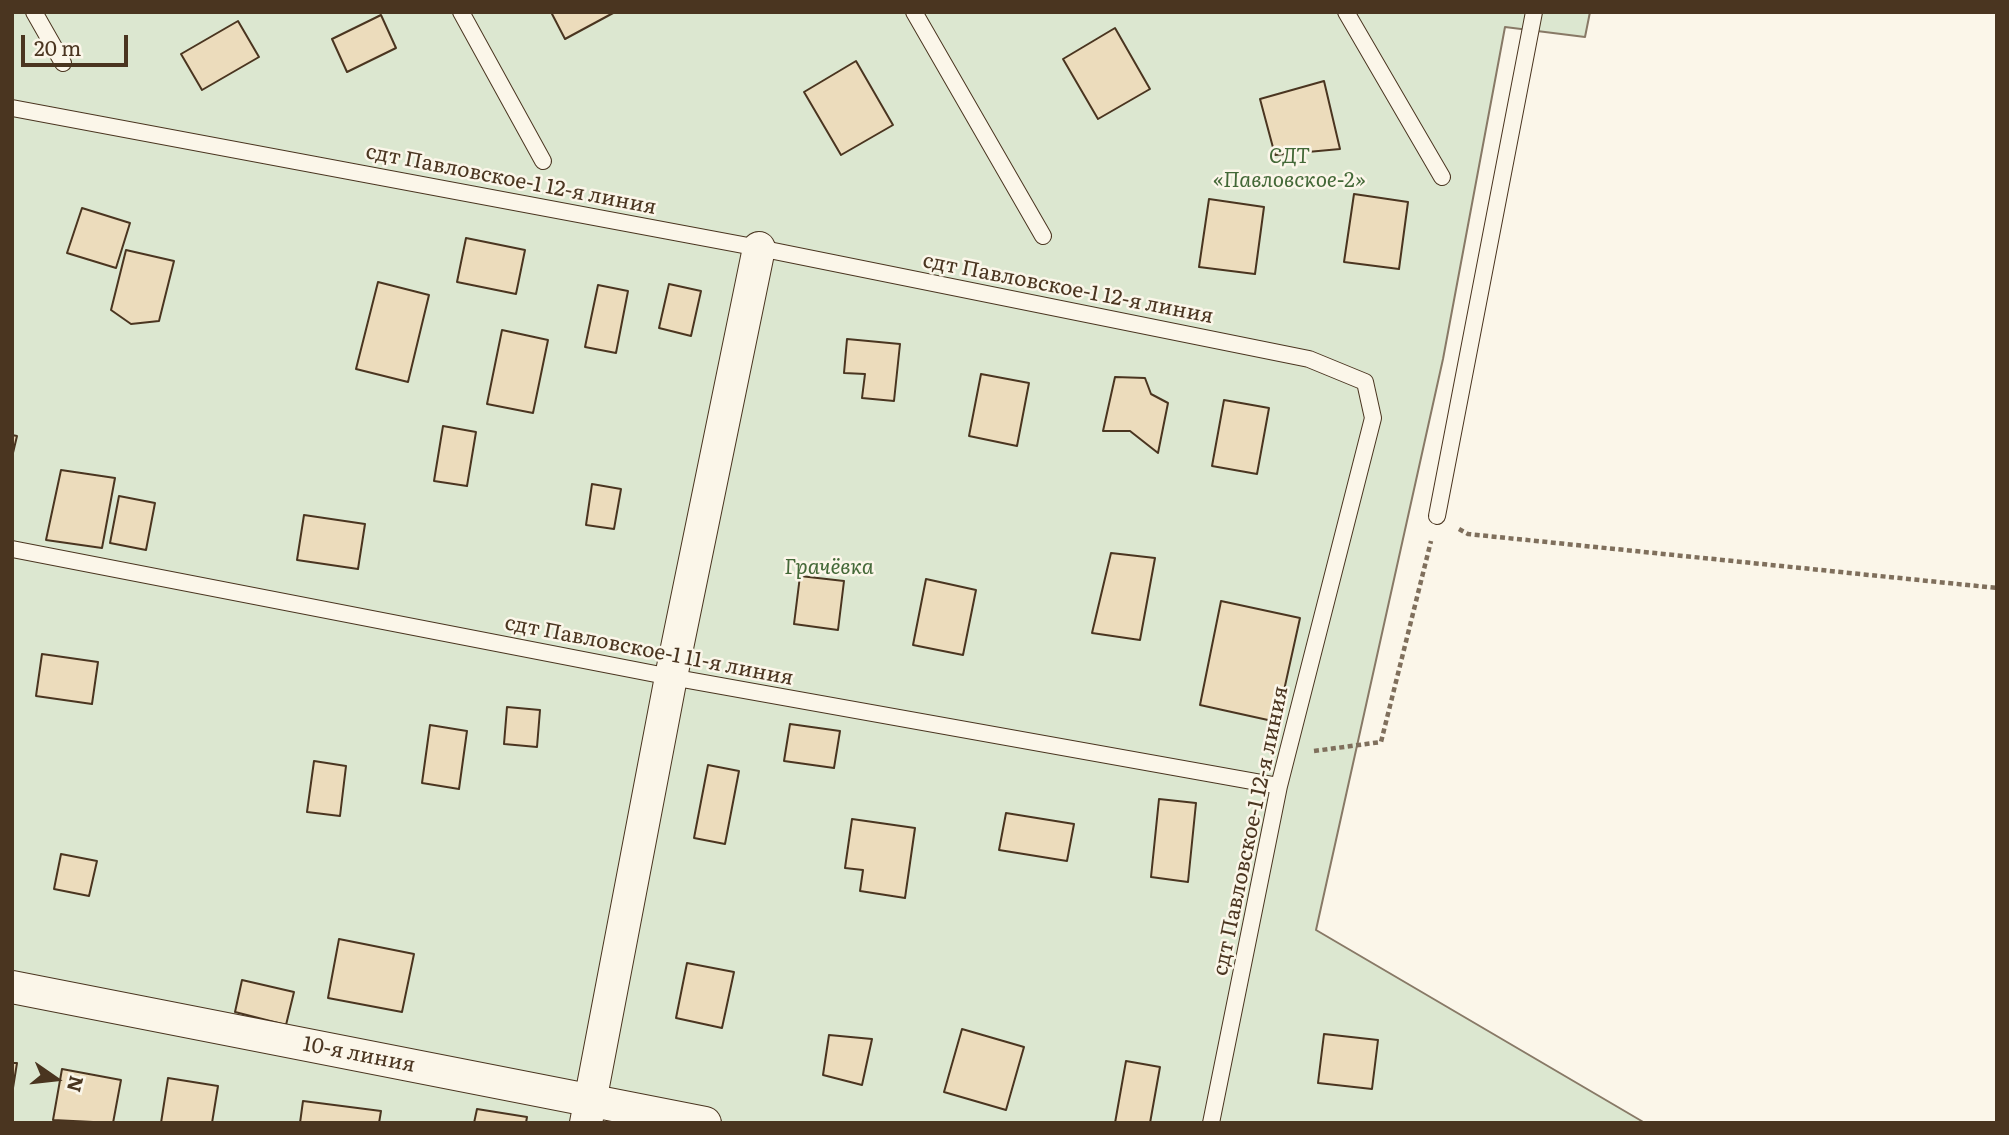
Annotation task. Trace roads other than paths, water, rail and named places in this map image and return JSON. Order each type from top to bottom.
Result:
[{"type":"street","points":[[589,1112],[671,677],[759,248]]},
{"type":"street","name":"10-я линия","points":[[12,987],[589,1112],[705,1123]]},
{"type":"lane","points":[[34,12],[63,63]]},
{"type":"lane","points":[[461,12],[543,161]]},
{"type":"lane","points":[[914,12],[1043,236]]},
{"type":"lane","points":[[1346,12],[1442,177]]},
{"type":"lane","points":[[1437,516],[1534,12]]},
{"type":"lane","name":"сдт Павловское-1 12-я линия","points":[[12,108],[759,248],[1309,359],[1365,382],[1373,418],[1279,786],[1210,1123]]},
{"type":"lane","name":"сдт Павловское-1 11-я линия","points":[[12,549],[671,677],[1279,786]]},
{"type":"park label","name":"СДТ «Павловское-2»","points":[[1289,169]]},
{"type":"park label","name":"Грачёвка","points":[[829,568]]}]
